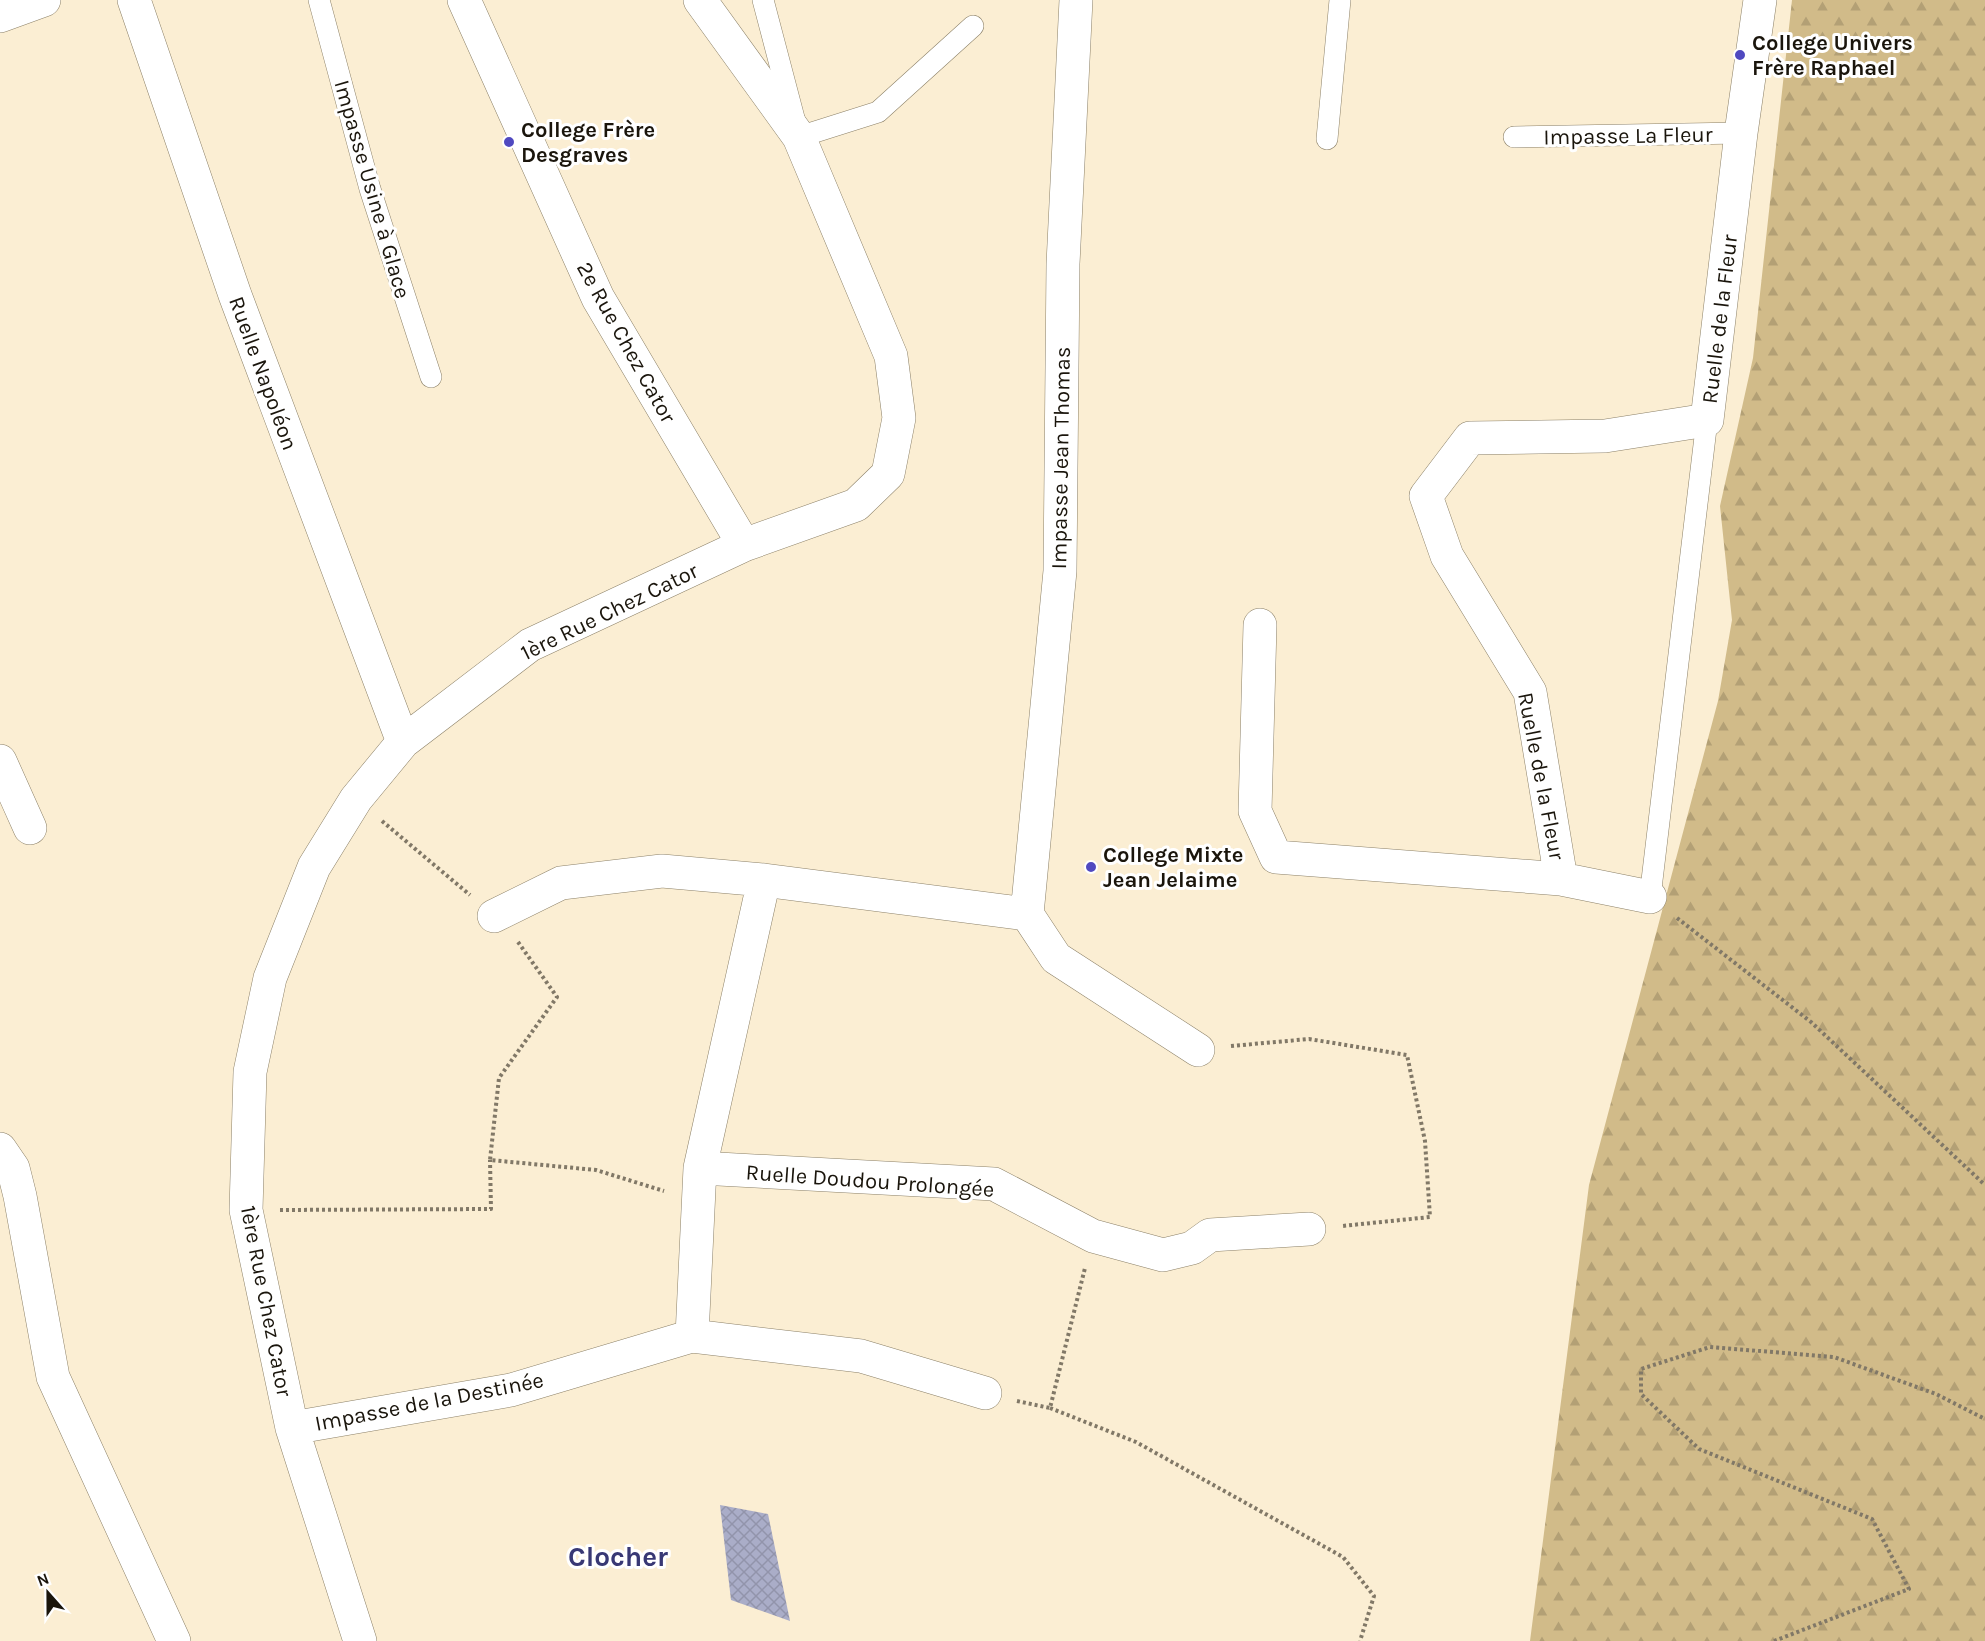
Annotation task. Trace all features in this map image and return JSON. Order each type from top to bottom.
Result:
[{"type":"street","points":[[0,16],[44,0]]},
{"type":"street","name":"Ruelle Napoléon","points":[[134,0],[239,306],[403,742]]},
{"type":"street","name":"2e Rue Chez Cator","points":[[464,0],[598,298],[744,545]]},
{"type":"street","name":"1ère Rue Chez Cator","points":[[360,1641],[292,1428],[246,1210],[250,1072],[270,978],[314,867],[356,799],[403,742],[530,645],[744,545],[855,505],[888,474],[899,418],[891,356],[799,137],[700,0]]},
{"type":"street","name":"Impasse Jean Thomas","points":[[1027,914],[1060,571],[1063,264],[1076,0]]},
{"type":"street","name":"Ruelle de la Fleur","points":[[1561,879],[1530,692],[1447,556],[1426,496],[1470,438],[1605,436],[1707,420],[1741,133],[1760,0]]},
{"type":"street","points":[[1260,626],[1255,811],[1276,857],[1561,879],[1650,897]]},
{"type":"street","points":[[0,761],[30,828]]},
{"type":"street","points":[[494,916],[561,883],[662,871],[764,880],[1027,914],[1056,958],[1198,1050]]},
{"type":"street","points":[[692,1336],[700,1168],[764,880]]},
{"type":"street","points":[[0,1149],[13,1168],[20,1196],[53,1377],[174,1641]]},
{"type":"street","name":"Ruelle Doudou Prolongée","points":[[700,1168],[994,1184],[1093,1236],[1163,1255],[1192,1248],[1210,1235],[1309,1229]]},
{"type":"street","name":"Impasse de la Destinée","points":[[292,1428],[511,1390],[692,1336],[861,1356],[985,1393]]},
{"type":"lane","name":"Impasse Usine à Glace","points":[[319,0],[370,189],[430,377]]},
{"type":"lane","points":[[763,0],[799,137],[878,112],[973,26]]},
{"type":"lane","points":[[1327,139],[1340,0]]},
{"type":"lane","name":"Impasse La Fleur","points":[[1514,137],[1741,133]]},
{"type":"lane","points":[[1650,897],[1707,420]]},
{"type":"path","points":[[246,1210],[491,1209],[490,1160],[499,1078],[557,997],[505,924],[356,799]]},
{"type":"path","points":[[1650,897],[1811,1022],[1985,1185]]},
{"type":"path","points":[[1198,1050],[1309,1039],[1407,1054],[1425,1141],[1430,1217],[1309,1229]]},
{"type":"path","points":[[490,1160],[597,1170],[699,1202]]},
{"type":"path","points":[[1050,1408],[1093,1236]]},
{"type":"path","points":[[1774,1641],[1909,1589],[1872,1519],[1699,1449],[1641,1394],[1641,1368],[1710,1347],[1834,1357],[1936,1394],[1985,1419]]},
{"type":"path","points":[[985,1393],[1050,1408],[1136,1442],[1343,1557],[1374,1596],[1360,1641]]},
{"type":"green space","points":[[1792,0],[1985,0],[1985,1641],[1530,1641],[1589,1185],[1718,701],[1732,620],[1720,506],[1753,358]]},
{"type":"building","points":[[720,1505],[768,1514],[790,1621],[731,1600]]},
{"type":"place","name":"College Univers Frère Raphael","points":[[1740,55]]},
{"type":"place","name":"College Frère Desgraves","points":[[509,142]]},
{"type":"place","name":"College Mixte Jean Jelaime","points":[[1091,867]]},
{"type":"district","name":"Clocher","points":[[618,1556]]}]
